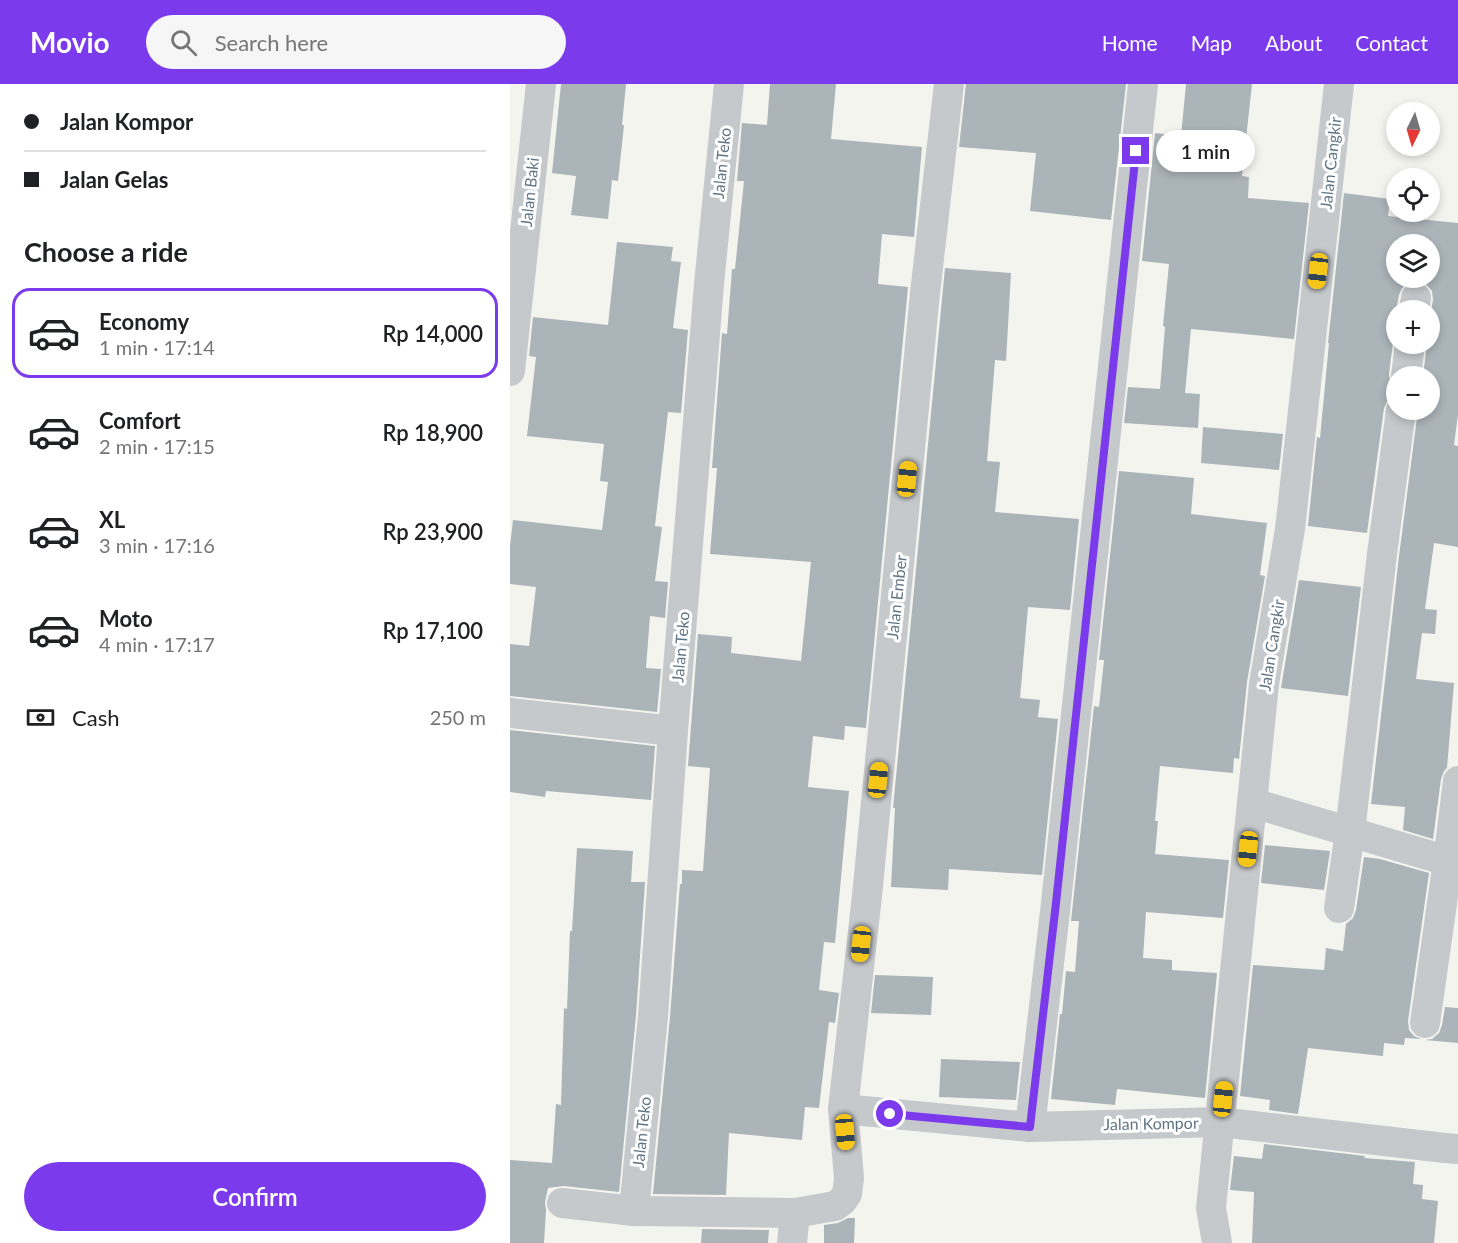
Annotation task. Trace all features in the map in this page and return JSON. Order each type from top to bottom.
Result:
[{"type":"street","name":"Jalan Baki","points":[[510,371],[541,84]]},
{"type":"street","name":"Jalan Teko","points":[[634,1211],[653,1016],[673,730],[709,284],[729,84]]},
{"type":"street","name":"Jalan Ember","points":[[562,1203],[634,1211],[795,1213],[835,1206],[847,1194],[849,1178],[843,1109],[867,896],[925,293],[949,84]]},
{"type":"street","points":[[1030,1127],[1143,84]]},
{"type":"street","name":"Jalan Cangkir","points":[[1217,1243],[1211,1208],[1264,684],[1290,529],[1339,84]]},
{"type":"street","points":[[1340,908],[1400,420]]},
{"type":"street","points":[[510,713],[673,730]]},
{"type":"street","points":[[1425,1023],[1458,781]]},
{"type":"street","points":[[1253,803],[1448,861]]},
{"type":"street","name":"Jalan Kompor","points":[[843,1109],[1030,1127],[1220,1122],[1458,1149]]},
{"type":"street","points":[[792,1243],[795,1213]]},
{"type":"building","points":[[561,84],[626,84],[618,181],[612,180],[608,219],[571,215],[576,176],[552,173]]},
{"type":"building","points":[[770,84],[836,84],[831,139],[922,147],[914,237],[882,234],[878,284],[908,287],[866,728],[845,726],[844,740],[813,736],[808,787],[849,791],[835,943],[824,942],[819,990],[839,993],[835,1023],[829,1022],[819,1108],[805,1107],[802,1140],[729,1133],[726,1195],[653,1194],[682,870],[703,871],[710,768],[688,766],[698,634],[732,637],[731,653],[801,661],[811,562],[710,554],[717,468],[712,468],[722,333],[727,334],[732,269],[735,269],[744,181],[737,181],[742,123],[767,125]]},
{"type":"building","points":[[966,84],[1126,84],[1111,220],[1030,211],[1036,153],[959,147]]},
{"type":"building","points":[[1186,84],[1252,84],[1242,176],[1249,177],[1248,198],[1309,203],[1294,339],[1191,329],[1185,393],[1200,394],[1198,428],[1124,423],[1128,387],[1160,389],[1169,264],[1142,261],[1155,133],[1181,136]]},
{"type":"building","points":[[1344,193],[1386,198],[1386,222],[1458,223],[1458,415],[1454,445],[1458,446],[1458,547],[1434,543],[1425,609],[1437,610],[1435,634],[1422,633],[1416,679],[1454,683],[1447,768],[1441,779],[1433,839],[1403,830],[1405,807],[1371,804],[1417,420],[1440,420],[1440,366],[1424,366],[1426,354],[1440,354],[1440,300],[1433,300],[1429,288],[1440,288],[1440,234],[1386,234],[1386,288],[1402,288],[1398,300],[1386,300],[1386,354],[1392,354],[1390,366],[1386,366],[1386,404],[1367,533],[1308,526],[1317,437],[1320,438]]},
{"type":"building","points":[[617,242],[673,247],[671,261],[681,262],[673,328],[688,330],[681,413],[668,412],[655,526],[662,527],[655,581],[668,582],[665,618],[650,616],[646,668],[661,669],[657,712],[510,696],[510,644],[529,646],[536,587],[510,584],[513,520],[602,530],[608,482],[600,481],[604,444],[527,436],[536,357],[529,356],[533,317],[608,325]]},
{"type":"building","points":[[945,268],[1011,273],[1006,361],[995,360],[987,461],[1000,462],[995,512],[1079,519],[1070,610],[1028,607],[1020,698],[1040,700],[1038,717],[1058,719],[1042,875],[949,869],[948,890],[891,887],[895,808],[893,808]]},
{"type":"building","points":[[1203,427],[1283,434],[1279,470],[1201,463]]},
{"type":"building","points":[[1119,471],[1194,478],[1191,514],[1267,523],[1260,575],[1265,576],[1247,682],[1239,759],[1234,758],[1233,773],[1160,766],[1155,821],[1158,821],[1155,854],[1229,860],[1223,918],[1146,912],[1143,958],[1172,960],[1172,970],[1217,973],[1205,1098],[1117,1089],[1115,1105],[1051,1099],[1066,971],[1075,972],[1079,921],[1071,921],[1094,706],[1099,707],[1104,660],[1099,660]]},
{"type":"building","points":[[1299,580],[1361,587],[1348,696],[1281,688]]},
{"type":"building","points":[[510,730],[655,746],[651,800],[546,791],[545,797],[510,792]]},
{"type":"building","points":[[1265,845],[1330,851],[1324,890],[1261,883]]},
{"type":"building","points":[[577,848],[633,851],[631,882],[645,882],[636,1015],[619,1192],[564,1186],[548,1188],[545,1202],[544,1243],[510,1243],[510,1160],[552,1163],[556,1104],[561,1105],[564,1008],[567,1009],[570,931],[572,931]]},
{"type":"building","points":[[1364,857],[1380,859],[1429,873],[1408,1021],[1409,1030],[1421,1039],[1405,1038],[1404,1045],[1384,1043],[1383,1056],[1308,1048],[1298,1114],[1269,1110],[1270,1100],[1240,1096],[1253,965],[1324,970],[1326,948],[1343,951],[1346,924],[1353,918],[1356,910]]},
{"type":"building","points":[[875,975],[933,977],[931,1015],[871,1013]]},
{"type":"building","points":[[1445,1007],[1458,1008],[1458,1043],[1425,1040],[1432,1039],[1439,1033]]},
{"type":"building","points":[[941,1059],[1020,1062],[1016,1100],[939,1097]]},
{"type":"building","points":[[1264,1144],[1365,1156],[1364,1158],[1415,1162],[1413,1184],[1423,1185],[1422,1199],[1438,1201],[1434,1243],[1252,1243],[1254,1192],[1230,1190],[1234,1156],[1262,1159]]},
{"type":"building","points":[[848,1218],[855,1218],[854,1243],[824,1243],[824,1225],[838,1223]]},
{"type":"building","points":[[702,1229],[769,1230],[768,1243],[701,1243]]},
{"type":"route","points":[[890,1114],[1030,1127],[1136,151]]}]
